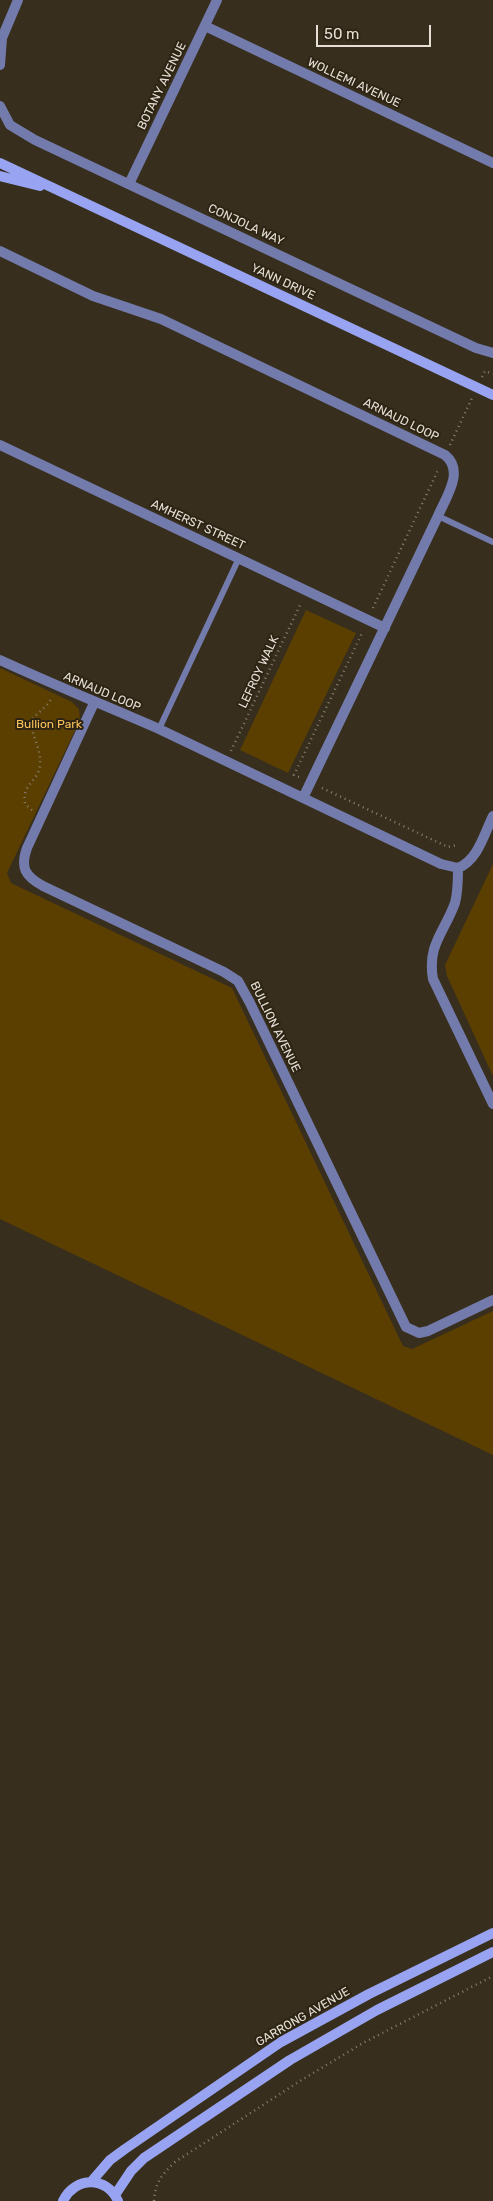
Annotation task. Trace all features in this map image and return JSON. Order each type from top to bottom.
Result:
[{"type":"street","points":[[0,65],[2,38],[18,0]]},
{"type":"street","name":"BOTANY AVENUE","points":[[129,184],[217,0]]},
{"type":"street","name":"WOLLEMI AVENUE","points":[[205,26],[493,162]]},
{"type":"street","name":"CONJOLA WAY","points":[[0,106],[6,119],[16,130],[476,348],[493,353]]},
{"type":"street","name":"YANN DRIVE","points":[[0,163],[493,396]]},
{"type":"street","name":"YANN DRIVE","points":[[0,176],[63,192]]},
{"type":"street","name":"ARNAUD LOOP","points":[[0,251],[93,296],[161,319],[445,455],[454,464],[455,473],[438,516],[303,798]]},
{"type":"street","name":"AMHERST STREET","points":[[0,445],[385,628]]},
{"type":"street","name":"ARNAUD LOOP","points":[[0,660],[94,703],[159,729],[441,864],[458,868]]},
{"type":"street","name":"BULLION AVENUE","points":[[94,703],[24,856],[22,865],[25,873],[31,879],[232,976],[243,988],[406,1327],[419,1333],[428,1331],[493,1300]]},
{"type":"street","points":[[493,816],[473,858],[468,864],[458,868],[455,902],[434,948],[431,966],[434,980],[493,1104]]},
{"type":"street","name":"GARRONG AVENUE","points":[[91,2182],[110,2160],[281,2042],[369,1994],[493,1933]]},
{"type":"street","points":[[63,2201],[70,2190],[77,2185],[91,2182],[108,2187],[117,2198],[137,2163],[290,2060],[377,2010],[493,1952]]},
{"type":"lane","points":[[438,516],[493,542]]},
{"type":"lane","points":[[159,729],[239,558]]},
{"type":"path","points":[[457,845],[448,847],[294,776],[485,371],[493,374]]},
{"type":"path","name":"LEFROY WALK","points":[[226,762],[307,591]]},
{"type":"path","points":[[43,815],[30,809],[25,804],[24,796],[25,789],[38,774],[40,766],[40,750],[32,732],[32,719],[49,702],[58,687]]},
{"type":"path","points":[[154,2201],[155,2189],[162,2174],[175,2162],[300,2081],[363,2043],[493,1976]]},
{"type":"green space","points":[[306,610],[356,633],[288,773],[240,750]]},
{"type":"green space","name":"Bullion Park","points":[[0,668],[72,702],[79,709],[80,720],[7,873],[11,883],[232,988],[403,1346],[412,1349],[493,1311],[493,1455],[0,1219]]},
{"type":"green space","points":[[493,864],[493,1076],[447,976],[445,965]]}]
